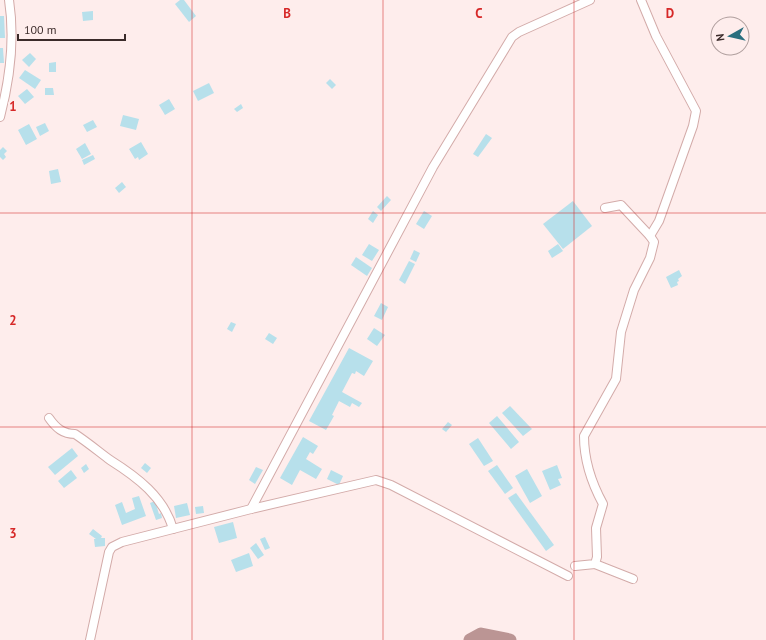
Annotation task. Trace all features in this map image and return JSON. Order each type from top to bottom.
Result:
[{"type":"street","points":[[0,117],[10,65],[12,21],[9,0]]},
{"type":"street","points":[[251,509],[433,167],[512,37],[519,32],[590,0]]},
{"type":"street","points":[[641,0],[656,36],[696,111],[691,132],[659,221],[650,236]]},
{"type":"street","points":[[595,564],[597,557],[596,528],[603,504],[588,471],[584,447],[584,436],[616,379],[621,332],[634,290],[650,258],[654,242],[621,205],[605,208]]},
{"type":"street","points":[[49,418],[66,434],[75,434],[140,480],[170,516],[174,529]]},
{"type":"street","points":[[90,640],[109,552],[112,547],[122,542],[251,509],[376,480],[391,485],[568,576]]},
{"type":"street","points":[[575,566],[595,564],[633,579]]},
{"type":"building","points":[[180,0],[184,0],[196,16],[189,22],[175,4]]},
{"type":"building","points":[[93,11],[93,20],[83,21],[82,12]]},
{"type":"building","points":[[0,16],[4,16],[5,38],[0,38]]},
{"type":"building","points":[[0,48],[3,48],[4,63],[0,63]]},
{"type":"building","points":[[30,53],[36,59],[29,67],[22,60]]},
{"type":"building","points":[[56,62],[56,72],[49,72],[49,63]]},
{"type":"building","points":[[25,70],[41,80],[35,89],[19,78]]},
{"type":"building","points":[[330,79],[336,85],[332,89],[326,83]]},
{"type":"building","points":[[209,83],[214,93],[198,101],[193,91]]},
{"type":"building","points":[[45,88],[53,88],[54,95],[45,95]]},
{"type":"building","points":[[27,89],[34,97],[25,104],[18,96]]},
{"type":"building","points":[[169,99],[175,109],[165,115],[159,105]]},
{"type":"building","points":[[241,104],[243,108],[237,112],[234,109]]},
{"type":"building","points":[[123,115],[139,119],[136,130],[120,126]]},
{"type":"building","points":[[93,120],[97,127],[87,132],[83,125]]},
{"type":"building","points":[[45,123],[49,131],[40,136],[36,127]]},
{"type":"building","points":[[29,124],[37,139],[26,145],[18,130]]},
{"type":"building","points":[[486,134],[492,138],[478,157],[473,154]]},
{"type":"building","points":[[141,142],[148,154],[139,160],[138,157],[135,159],[129,149]]},
{"type":"building","points":[[85,143],[91,154],[82,159],[76,149]]},
{"type":"building","points":[[3,147],[7,151],[4,154],[6,157],[3,160],[0,157],[0,150]]},
{"type":"building","points":[[93,155],[95,159],[84,165],[82,160]]},
{"type":"building","points":[[58,169],[61,182],[51,184],[49,171]]},
{"type":"building","points":[[122,182],[126,187],[119,193],[115,188]]},
{"type":"building","points":[[387,196],[391,200],[381,211],[377,207]]},
{"type":"building","points":[[573,201],[592,226],[563,249],[543,224]]},
{"type":"building","points":[[373,211],[378,215],[373,223],[368,219]]},
{"type":"building","points":[[424,211],[432,216],[424,229],[416,224]]},
{"type":"building","points":[[369,244],[379,250],[372,261],[362,255]]},
{"type":"building","points":[[558,244],[563,251],[552,258],[548,251]]},
{"type":"building","points":[[414,250],[420,253],[416,262],[410,259]]},
{"type":"building","points":[[356,257],[372,268],[367,276],[351,265]]},
{"type":"building","points":[[409,261],[415,264],[405,284],[399,280]]},
{"type":"building","points":[[679,270],[682,276],[678,279],[678,285],[671,288],[666,277]]},
{"type":"building","points":[[381,303],[388,307],[382,320],[374,316]]},
{"type":"building","points":[[231,322],[236,324],[232,332],[227,329]]},
{"type":"building","points":[[374,328],[385,335],[377,346],[367,339]]},
{"type":"building","points":[[269,333],[277,338],[273,344],[265,339]]},
{"type":"building","points":[[349,348],[373,361],[364,376],[356,371],[355,374],[352,373],[342,392],[362,403],[359,407],[352,403],[350,407],[339,401],[332,415],[334,416],[326,430],[309,421]]},
{"type":"building","points":[[510,406],[532,429],[523,436],[502,413]]},
{"type":"building","points":[[497,416],[519,442],[511,449],[489,423]]},
{"type":"building","points":[[448,422],[452,425],[446,432],[442,429]]},
{"type":"building","points":[[303,437],[318,446],[313,454],[310,452],[306,459],[322,469],[316,479],[300,470],[292,485],[280,478]]},
{"type":"building","points":[[478,438],[493,461],[484,466],[469,444]]},
{"type":"building","points":[[72,448],[78,456],[55,475],[48,467]]},
{"type":"building","points":[[145,463],[151,468],[147,473],[141,468]]},
{"type":"building","points":[[86,464],[89,469],[84,473],[81,468]]},
{"type":"building","points":[[497,465],[513,488],[505,494],[488,471]]},
{"type":"building","points":[[557,465],[562,478],[558,479],[561,485],[550,490],[542,471]]},
{"type":"building","points":[[256,467],[263,470],[255,484],[249,480]]},
{"type":"building","points":[[527,469],[542,496],[530,503],[515,476]]},
{"type":"building","points":[[71,470],[77,478],[64,488],[58,481]]},
{"type":"building","points":[[331,470],[343,476],[339,485],[327,479]]},
{"type":"building","points":[[516,493],[554,545],[546,551],[508,498]]},
{"type":"building","points":[[139,496],[146,516],[122,525],[115,505],[122,502],[126,513],[135,509],[132,498]]},
{"type":"building","points":[[155,501],[159,514],[161,513],[162,518],[156,520],[150,503]]},
{"type":"building","points":[[187,503],[190,515],[176,518],[174,506]]},
{"type":"building","points":[[203,506],[204,513],[196,514],[195,507]]},
{"type":"building","points":[[233,522],[237,538],[219,543],[214,527]]},
{"type":"building","points":[[93,529],[102,536],[101,538],[105,538],[105,546],[95,547],[94,539],[96,539],[89,534]]},
{"type":"building","points":[[265,537],[270,548],[265,550],[260,539]]},
{"type":"building","points":[[256,543],[264,555],[258,559],[250,548]]},
{"type":"building","points":[[249,553],[253,566],[236,572],[231,560]]},
{"type":"waterway","points":[[470,640],[481,634],[510,640]]}]
